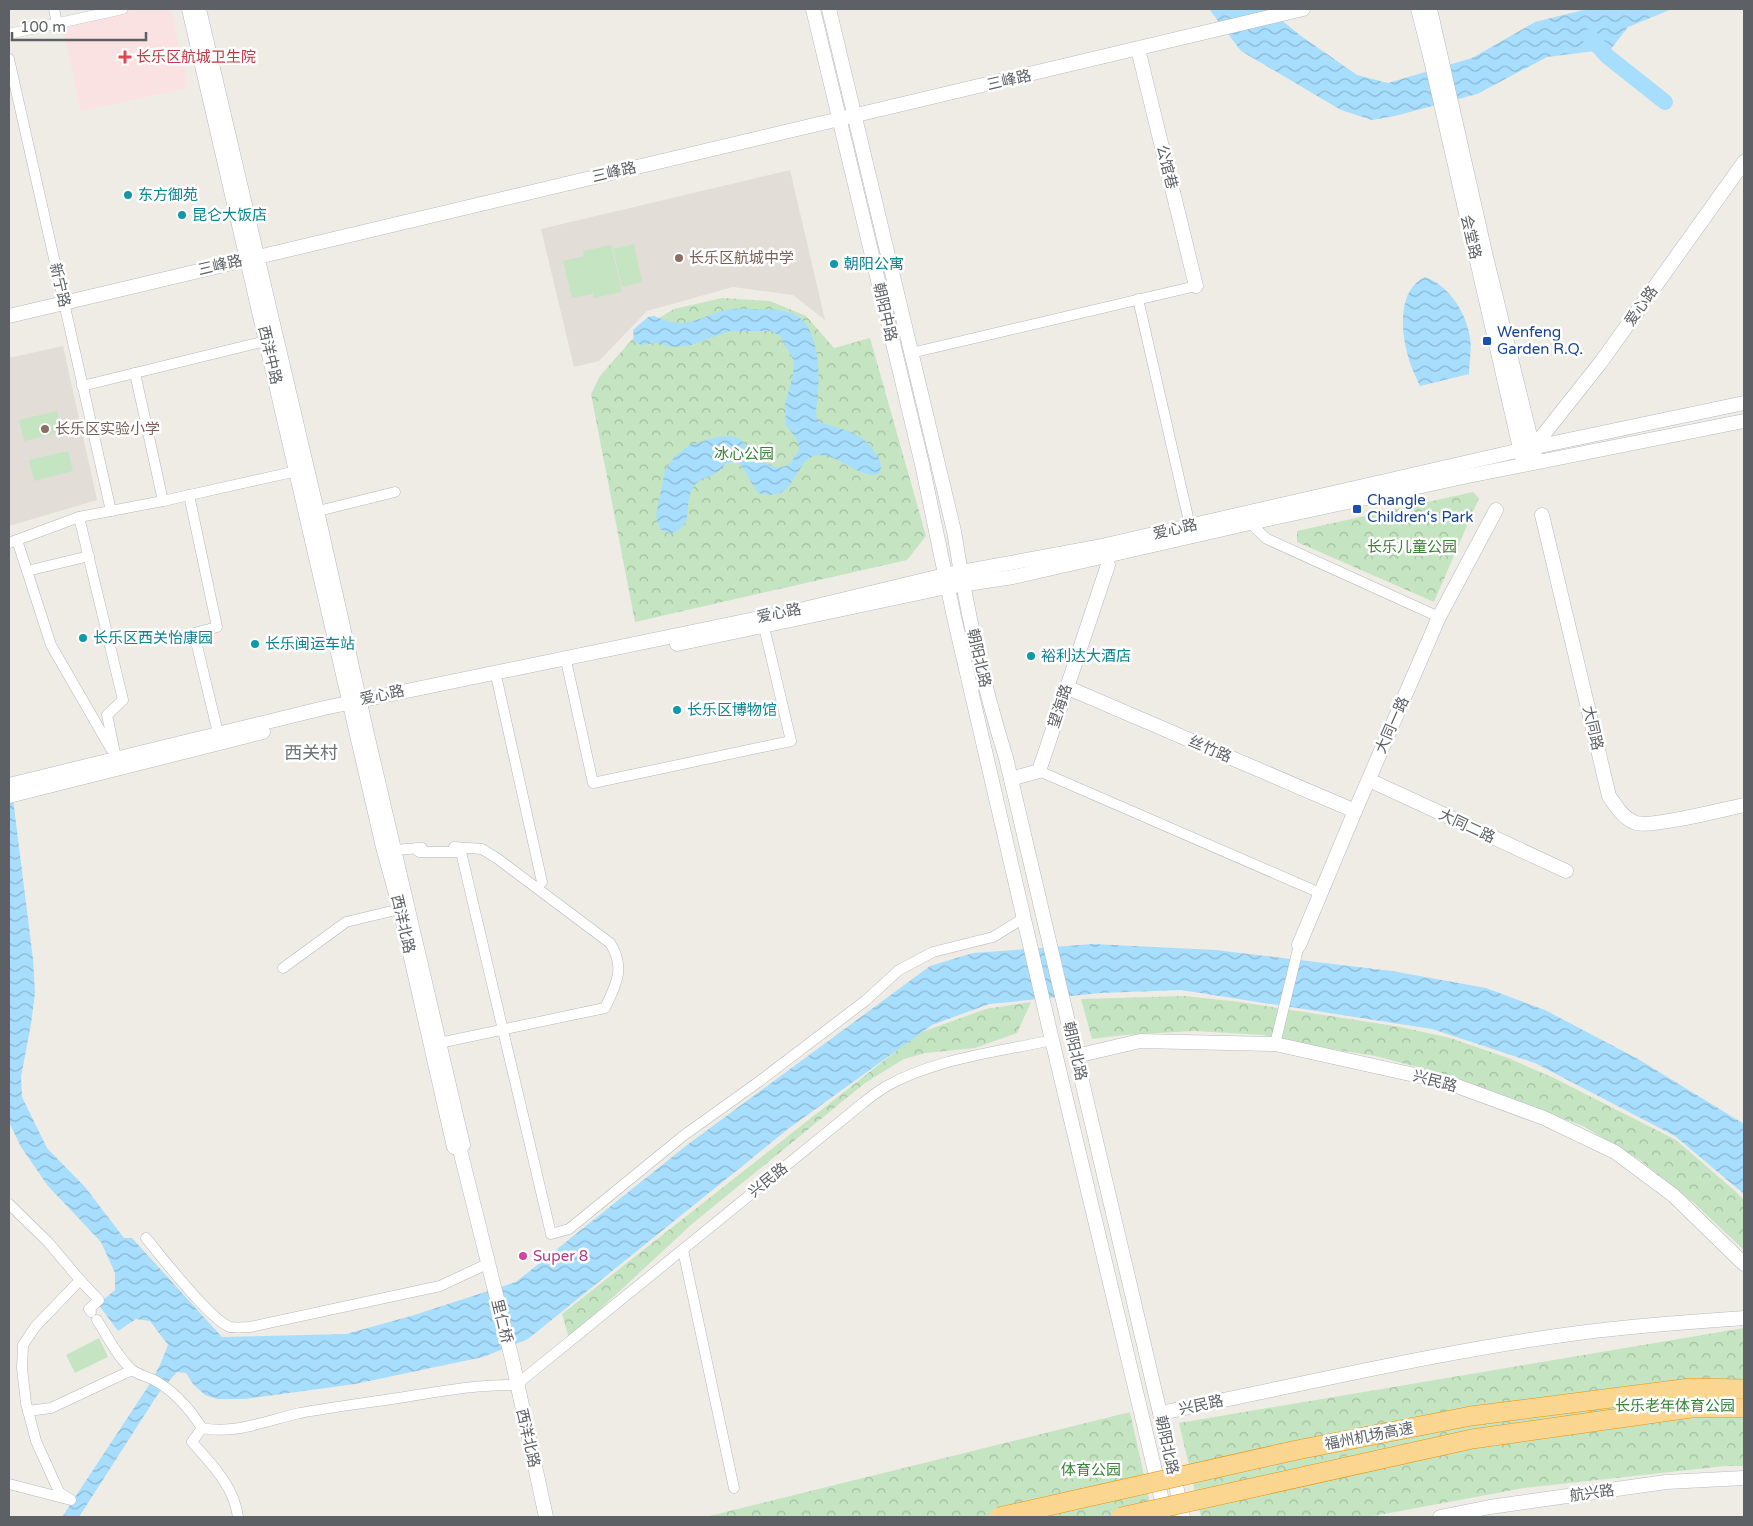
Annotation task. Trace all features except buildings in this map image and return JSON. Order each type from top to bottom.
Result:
[{"type":"highway","name":"福州机场高速","points":[[999,1517],[1297,1450],[1471,1416],[1690,1388],[1744,1389]]},
{"type":"highway","name":"福州机场高速","points":[[1121,1517],[1472,1439],[1691,1408],[1744,1408]]},
{"type":"main road","name":"西洋中路","points":[[189,9],[252,258],[355,706]]},
{"type":"main road","name":"西洋中路","points":[[199,9],[252,258],[266,341],[297,471],[312,513]]},
{"type":"main road","name":"朝阳中路","points":[[814,9],[904,396],[924,472],[946,581]]},
{"type":"main road","name":"朝阳中路","points":[[829,9],[954,531],[961,579]]},
{"type":"main road","name":"三峰路","points":[[9,316],[1302,9]]},
{"type":"main road","name":"会堂路","points":[[1418,9],[1435,54]]},
{"type":"main road","name":"会堂路","points":[[1430,9],[1435,54],[1452,131],[1488,266],[1527,448]]},
{"type":"main road","name":"公馆巷","points":[[1138,49],[1196,286]]},
{"type":"main road","name":"爱心路","points":[[1527,448],[1602,362],[1744,162]]},
{"type":"main road","points":[[904,396],[920,392]]},
{"type":"main road","name":"爱心路","points":[[961,579],[1527,448],[1744,403]]},
{"type":"main road","name":"爱心路","points":[[26,787],[355,706],[804,609],[946,581],[1013,577],[1250,523],[1744,421]]},
{"type":"main road","name":"爱心路","points":[[1527,448],[1531,464]]},
{"type":"main road","name":"大同一路","points":[[1299,945],[1439,617],[1496,510]]},
{"type":"main road","name":"大同路","points":[[1542,515],[1609,796],[1620,814],[1638,824],[1659,822],[1744,805]]},
{"type":"main road","name":"望海路","points":[[1039,771],[1108,565],[1106,556]]},
{"type":"main road","name":"朝阳北路","points":[[961,579],[1064,1003],[1160,1414],[1182,1517]]},
{"type":"main road","name":"爱心路","points":[[119,763],[218,733],[764,627],[946,581]]},
{"type":"main road","name":"朝阳北路","points":[[946,581],[1052,1040],[1166,1517]]},
{"type":"main road","name":"丝竹路","points":[[1066,687],[1355,811]]},
{"type":"main road","name":"西洋北路","points":[[355,706],[393,850],[439,1044],[458,1146]]},
{"type":"main road","name":"西洋北路","points":[[355,706],[383,847],[493,1283]]},
{"type":"main road","points":[[1011,779],[1039,771]]},
{"type":"main road","name":"大同二路","points":[[1368,780],[1566,871]]},
{"type":"main road","points":[[9,785],[26,787]]},
{"type":"main road","points":[[9,796],[26,787]]},
{"type":"main road","name":"兴民路","points":[[1076,1056],[1140,1041],[1275,1044],[1446,1082],[1544,1118],[1615,1152],[1673,1195],[1744,1264]]},
{"type":"main road","name":"里仁桥","points":[[493,1283],[512,1360]]},
{"type":"main road","name":"兴民路","points":[[1160,1414],[1462,1352],[1585,1332],[1744,1318]]},
{"type":"main road","name":"西洋北路","points":[[512,1360],[546,1517]]},
{"type":"main road","name":"航兴路","points":[[1440,1517],[1492,1512],[1666,1482],[1744,1478]]},
{"type":"street","points":[[54,9],[57,23]]},
{"type":"street","points":[[9,34],[123,9]]},
{"type":"street","name":"新宁路","points":[[9,59],[111,511]]},
{"type":"street","points":[[911,353],[1196,286]]},
{"type":"street","points":[[1138,299],[1190,526]]},
{"type":"street","points":[[82,386],[266,341]]},
{"type":"street","points":[[135,373],[163,501]]},
{"type":"street","points":[[119,763],[51,646],[27,571],[13,541],[79,517],[163,501],[297,471]]},
{"type":"street","points":[[312,513],[395,492]]},
{"type":"street","points":[[189,495],[217,627],[194,633],[218,733]]},
{"type":"street","points":[[79,517],[123,700],[106,715],[119,763]]},
{"type":"street","points":[[1250,523],[1267,539],[1439,617]]},
{"type":"street","points":[[27,571],[89,556]]},
{"type":"street","points":[[567,666],[593,783],[791,741],[764,627]]},
{"type":"street","points":[[498,680],[542,882]]},
{"type":"street","points":[[1039,771],[1320,893]]},
{"type":"street","points":[[393,850],[451,847],[482,849],[610,943],[617,953],[619,972],[605,1008],[439,1044]]},
{"type":"street","points":[[416,848],[418,852],[461,852],[551,1234],[569,1229],[683,1136],[757,1084],[865,1002],[899,970],[933,952],[993,937],[1024,918]]},
{"type":"street","points":[[282,968],[346,922],[400,909]]},
{"type":"street","points":[[1275,1044],[1299,945]]},
{"type":"street","name":"兴民路","points":[[516,1385],[862,1102],[886,1087],[916,1073],[949,1062],[1052,1040]]},
{"type":"street","points":[[9,1204],[48,1242],[99,1300],[89,1309],[123,1360],[132,1370],[152,1379],[178,1398],[192,1413],[202,1428],[214,1431],[232,1430],[301,1413],[495,1384],[516,1385]]},
{"type":"street","points":[[146,1238],[197,1298],[215,1316],[230,1327],[250,1327],[440,1286],[487,1264]]},
{"type":"street","points":[[683,1250],[734,1488]]},
{"type":"street","points":[[9,1484],[71,1500],[60,1492],[36,1441],[28,1411],[22,1368],[24,1345],[35,1327],[80,1280]]},
{"type":"street","points":[[28,1411],[51,1408],[132,1370]]},
{"type":"street","points":[[202,1428],[192,1442],[232,1493],[238,1517]]},
{"type":"shaded area","name":"长乐区航城卫生院","points":[[138,9],[171,9],[188,88],[81,111],[62,25]]},
{"type":"shaded area","name":"长乐区航城中学","points":[[790,170],[825,320],[793,295],[733,287],[647,311],[599,361],[574,367],[541,229]]},
{"type":"shaded area","name":"长乐区实验小学","points":[[63,346],[97,500],[9,526],[9,358]]},
{"type":"green space","points":[[634,244],[642,282],[622,287],[613,249]]},
{"type":"green space","points":[[611,245],[622,292],[594,298],[592,291],[592,294],[572,298],[563,261],[584,256],[583,251]]},
{"type":"green space","name":"冰心公园","points":[[722,298],[770,301],[806,316],[834,348],[870,338],[926,536],[907,560],[635,622],[591,394],[600,376],[642,328],[674,309]]},
{"type":"green space","points":[[57,411],[62,432],[24,441],[19,420]]},
{"type":"green space","points":[[68,451],[73,471],[34,481],[29,460]]},
{"type":"green space","name":"长乐儿童公园","points":[[1473,492],[1479,498],[1434,602],[1297,542],[1297,531]]},
{"type":"green space","points":[[1185,996],[1240,1002],[1401,1027],[1450,1038],[1508,1058],[1554,1078],[1676,1140],[1735,1191],[1744,1200],[1744,1250],[1695,1204],[1640,1160],[1583,1126],[1440,1073],[1375,1056],[1302,1044],[1263,1035],[1194,1031],[1092,1039],[1081,999]]},
{"type":"green space","points":[[1031,1002],[1017,1033],[975,1048],[925,1053],[904,1059],[865,1083],[692,1224],[569,1338],[562,1314],[919,1033],[986,1009]]},
{"type":"green space","name":"长乐老年体育公园","points":[[1744,1328],[1744,1466],[1725,1466],[1524,1488],[1368,1517],[1201,1517],[1179,1423]]},
{"type":"green space","points":[[99,1338],[108,1357],[75,1373],[66,1355]]},
{"type":"green space","name":"体育公园","points":[[1130,1412],[1153,1517],[705,1517]]},
{"type":"water","points":[[1209,9],[1268,9],[1301,36],[1357,75],[1388,83],[1472,58],[1535,22],[1587,9],[1672,9],[1628,27],[1611,49],[1547,57],[1477,94],[1395,116],[1372,120],[1341,110],[1241,51]]},
{"type":"water","points":[[1425,277],[1434,281],[1449,293],[1461,310],[1468,329],[1471,352],[1469,374],[1420,386],[1408,356],[1403,332],[1403,321],[1406,300],[1410,291],[1416,283]]},
{"type":"water","points":[[726,310],[774,310],[796,315],[809,329],[813,339],[818,361],[817,419],[819,422],[856,435],[869,444],[881,464],[880,473],[873,475],[865,474],[840,461],[823,455],[814,456],[806,461],[784,491],[774,495],[767,495],[758,493],[743,468],[737,462],[727,463],[716,473],[703,479],[693,488],[690,494],[686,520],[679,530],[671,534],[660,529],[656,516],[665,470],[675,456],[690,445],[717,437],[731,436],[740,439],[759,461],[767,464],[778,468],[788,465],[793,459],[799,450],[798,441],[786,425],[785,404],[793,375],[794,361],[780,336],[771,331],[730,331],[688,346],[672,347],[657,343],[641,345],[634,341],[633,330],[648,317],[654,316],[676,323],[684,323]]},
{"type":"water","points":[[9,767],[33,959],[35,993],[21,1077],[22,1097],[47,1148],[85,1187],[124,1238],[132,1238],[222,1337],[346,1334],[411,1316],[516,1282],[687,1145],[930,966],[973,953],[1093,944],[1216,950],[1392,971],[1486,988],[1545,1010],[1638,1059],[1744,1124],[1744,1194],[1675,1136],[1535,1063],[1432,1029],[1181,990],[1101,993],[989,1004],[932,1025],[788,1129],[528,1339],[483,1357],[355,1384],[245,1399],[217,1399],[205,1395],[193,1384],[186,1373],[177,1372],[158,1394],[79,1517],[62,1517],[151,1382],[168,1345],[150,1321],[136,1319],[118,1331],[98,1304],[115,1290],[115,1273],[101,1242],[48,1186],[21,1147],[9,1122]]},
{"type":"waterway","points":[[1590,37],[1607,56],[1665,102]]},
{"type":"place","name":"长乐区航城卫生院","points":[[125,57]]},
{"type":"place","name":"东方御苑","points":[[128,195]]},
{"type":"place","name":"昆仑大饭店","points":[[182,215]]},
{"type":"place","name":"长乐区航城中学","points":[[679,258]]},
{"type":"place","name":"朝阳公寓","points":[[834,264]]},
{"type":"place","name":"Wenfeng Garden R.Q.","points":[[1487,341]]},
{"type":"place","name":"长乐区实验小学","points":[[45,429]]},
{"type":"place","name":"Changle Children‘s Park","points":[[1357,509]]},
{"type":"place","name":"长乐区西关怡康园","points":[[83,638]]},
{"type":"place","name":"长乐闽运车站","points":[[255,644]]},
{"type":"place","name":"裕利达大酒店","points":[[1031,656]]},
{"type":"place","name":"长乐区博物馆","points":[[677,710]]},
{"type":"place","name":"Super 8","points":[[523,1256]]},
{"type":"district","name":"西关村","points":[[311,753]]}]
